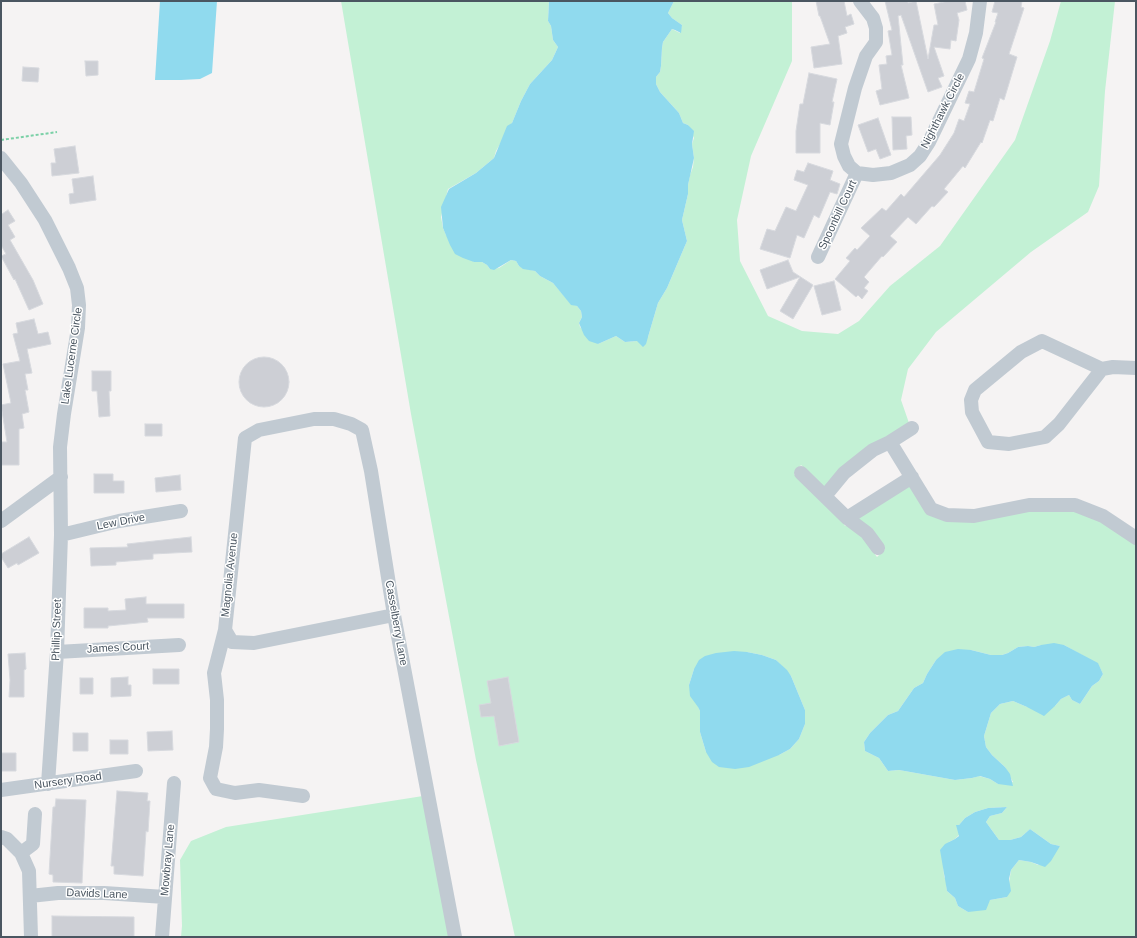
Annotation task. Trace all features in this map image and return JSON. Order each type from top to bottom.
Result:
[{"type":"street","points":[[857,173],[849,166],[844,156],[841,144],[855,88],[866,56],[876,42],[876,28],[873,18],[860,1]]},
{"type":"street","name":"Nighthawk Circle","points":[[857,173],[873,175],[891,173],[910,165],[920,156],[929,142],[969,59],[976,33],[980,1]]},
{"type":"street","name":"Lake Lucerne Circle","points":[[1,158],[21,183],[45,220],[62,252],[77,288],[80,305],[78,328],[60,447],[61,477]]},
{"type":"street","name":"Spoonbill Court","points":[[818,257],[857,173]]},
{"type":"street","points":[[1102,369],[1059,424],[1045,437],[1009,444],[988,442],[972,412],[971,400],[976,390],[1021,352],[1042,341],[1102,369],[1113,367],[1136,368]]},
{"type":"street","name":"Casselberry Lane","points":[[245,438],[259,430],[314,419],[334,419],[352,424],[362,430],[371,471],[394,615],[455,937]]},
{"type":"street","points":[[825,496],[844,473],[872,450],[890,442],[912,428]]},
{"type":"street","name":"Magnolia Avenue","points":[[245,438],[225,630],[232,642],[254,643],[394,615]]},
{"type":"street","points":[[890,442],[931,509],[947,515],[974,516],[1029,505],[1075,505],[1103,516],[1136,538]]},
{"type":"street","points":[[801,473],[847,518],[867,533],[878,548]]},
{"type":"street","points":[[1,521],[61,477]]},
{"type":"street","name":"Phillip Street","points":[[48,784],[57,652],[61,535],[61,477]]},
{"type":"street","points":[[847,518],[912,477]]},
{"type":"street","name":"Lew Drive","points":[[61,535],[119,521],[181,511]]},
{"type":"street","points":[[225,630],[214,673],[217,700],[217,729],[216,747],[210,778],[216,788],[235,793],[259,790],[303,796]]},
{"type":"street","name":"James Court","points":[[57,652],[179,645]]},
{"type":"street","name":"Nursery Road","points":[[1,790],[136,771]]},
{"type":"street","name":"Mowbray Lane","points":[[162,937],[174,783]]},
{"type":"street","points":[[22,853],[33,844],[35,814]]},
{"type":"street","points":[[1,837],[7,839],[22,853],[29,870],[31,937]]},
{"type":"street","name":"Davids Lane","points":[[30,896],[58,893],[104,893],[165,897]]},
{"type":"path","points":[[1,140],[57,132]]},
{"type":"green space","points":[[341,1],[549,1],[548,21],[551,26],[553,40],[558,47],[552,60],[530,84],[512,123],[496,151],[494,158],[476,173],[448,189],[441,217],[446,235],[474,262],[482,262],[490,269],[499,268],[511,260],[516,261],[519,266],[535,271],[540,276],[553,283],[571,304],[577,306],[581,311],[582,317],[579,323],[580,327],[598,344],[616,336],[625,342],[637,341],[648,337],[658,303],[667,288],[687,241],[682,220],[688,194],[690,175],[693,167],[694,158],[692,144],[694,138],[688,125],[683,123],[679,113],[660,92],[656,84],[656,77],[660,72],[661,66],[663,42],[672,29],[680,33],[682,25],[668,13],[674,1],[792,1],[792,61],[751,156],[737,220],[740,261],[768,316],[802,331],[838,334],[859,321],[890,286],[940,246],[1015,140],[1050,41],[1061,1],[1115,1],[1105,91],[1099,186],[1088,212],[1031,252],[936,332],[908,369],[901,400],[909,423],[824,487],[801,465],[794,474],[843,522],[845,526],[847,525],[863,538],[877,557],[885,549],[871,529],[857,519],[910,485],[927,512],[1074,511],[1101,522],[1136,545],[1136,937],[515,937],[476,760],[411,414]],"holes":[[[1041,645],[1064,645],[1098,664],[1103,674],[1099,681],[1092,686],[1080,704],[1072,700],[1069,695],[1061,699],[1055,706],[1027,707],[1013,701],[1000,704],[991,713],[984,736],[986,747],[1005,767],[1013,782],[998,784],[990,779],[979,776],[955,780],[899,770],[888,771],[879,758],[865,751],[864,742],[870,733],[888,715],[898,711],[914,688],[923,683],[936,660],[971,650],[991,655],[1002,655],[1018,647],[1034,647]],[[747,652],[776,660],[791,676],[805,710],[805,724],[799,739],[790,749],[779,755],[706,752],[700,732],[700,711],[689,685],[694,669]],[[1007,807],[1002,813],[990,816],[986,822],[999,840],[1010,840],[1021,837],[1030,829],[1051,844],[1060,846],[1038,865],[1019,860],[1011,870],[1007,897],[990,900],[968,912],[958,906],[955,898],[947,891],[943,860],[949,842],[959,835],[959,825],[965,818],[975,812],[988,808]]]},
{"type":"green space","points":[[423,796],[449,937],[181,937],[180,860],[191,841],[226,827]]},
{"type":"water","points":[[160,1],[217,1],[212,73],[200,79],[155,80]]},
{"type":"water","points":[[549,1],[674,1],[668,13],[682,25],[681,33],[672,29],[663,42],[660,72],[656,77],[656,84],[660,92],[679,113],[683,123],[688,125],[694,131],[692,144],[694,158],[682,220],[687,241],[667,288],[658,303],[646,344],[643,347],[637,341],[625,342],[616,336],[598,344],[589,341],[584,335],[579,323],[582,317],[581,311],[577,306],[571,305],[553,283],[540,276],[535,271],[523,269],[516,261],[511,260],[494,270],[490,269],[482,262],[474,262],[455,254],[443,228],[441,207],[449,189],[476,173],[494,158],[507,126],[512,123],[530,84],[552,60],[558,47],[553,40],[551,26],[548,21]]},
{"type":"water","points":[[1054,643],[1064,645],[1098,663],[1103,674],[1099,681],[1092,686],[1080,704],[1072,700],[1069,695],[1061,699],[1044,716],[1013,701],[1000,704],[991,713],[984,736],[986,747],[1010,774],[1013,786],[998,784],[990,779],[980,776],[955,780],[899,770],[888,771],[879,758],[865,751],[864,742],[870,733],[888,715],[898,711],[914,688],[923,683],[936,660],[945,652],[958,649],[971,650],[991,655],[1002,655],[1018,647],[1034,647]]},
{"type":"water","points":[[734,651],[762,655],[776,660],[791,676],[805,710],[805,724],[799,739],[790,749],[749,767],[735,769],[719,767],[712,762],[706,752],[700,732],[700,711],[690,696],[689,685],[694,669],[699,660],[705,656],[716,653]]},
{"type":"water","points":[[1007,807],[1002,813],[990,816],[986,822],[999,840],[1010,840],[1021,837],[1030,829],[1051,844],[1060,846],[1051,861],[1045,867],[1019,860],[1011,870],[1009,879],[1011,891],[1007,897],[990,900],[986,910],[968,912],[958,906],[955,898],[947,891],[940,850],[945,844],[959,836],[956,825],[959,825],[965,818],[975,812],[988,808]]},
{"type":"building","points":[[816,1],[844,1],[847,16],[851,14],[854,24],[845,27],[847,33],[838,36],[842,64],[814,68],[811,47],[830,44],[819,16]]},
{"type":"building","points":[[885,1],[908,1],[908,3],[916,1],[928,59],[934,25],[938,25],[934,4],[949,1],[965,1],[967,10],[957,13],[959,20],[956,41],[951,40],[950,49],[934,47],[944,76],[938,78],[942,87],[928,92],[901,15],[898,16],[903,65],[901,65],[909,98],[880,105],[876,91],[882,89],[879,65],[887,64],[886,56],[892,55],[888,31],[892,30]]},
{"type":"building","points":[[995,1],[1022,1],[1021,7],[1024,8],[1009,54],[1017,57],[1004,100],[1000,98],[993,121],[990,120],[982,143],[981,142],[965,168],[963,166],[944,189],[948,192],[934,207],[932,206],[916,224],[908,217],[890,236],[897,242],[883,257],[882,256],[864,277],[869,282],[864,288],[868,291],[862,299],[858,295],[856,297],[835,279],[850,261],[846,258],[855,248],[857,250],[870,236],[861,228],[882,208],[886,211],[901,194],[904,197],[940,155],[954,133],[959,119],[964,121],[970,104],[965,103],[969,91],[974,92],[984,59],[982,58],[996,22],[998,13],[992,12]]},
{"type":"building","points":[[85,61],[98,61],[98,75],[86,76]]},
{"type":"building","points":[[23,67],[39,68],[38,82],[22,81]]},
{"type":"building","points":[[809,73],[837,79],[832,102],[834,102],[830,125],[820,123],[820,153],[796,153],[796,131],[800,104],[803,104]]},
{"type":"building","points":[[892,117],[911,117],[912,135],[906,136],[907,149],[893,150]]},
{"type":"building","points":[[878,118],[891,155],[880,159],[876,149],[868,152],[858,125]]},
{"type":"building","points":[[75,146],[79,173],[52,176],[51,163],[56,163],[54,149]]},
{"type":"building","points":[[808,163],[833,171],[830,180],[840,184],[837,194],[830,192],[819,218],[814,215],[804,238],[797,235],[790,258],[760,249],[767,229],[775,231],[786,207],[796,211],[808,185],[794,180],[797,170],[804,172]]},
{"type":"building","points":[[93,176],[96,200],[70,204],[69,194],[74,193],[72,179]]},
{"type":"building","points":[[8,210],[15,221],[8,225],[15,237],[10,240],[33,280],[43,304],[29,310],[15,279],[14,280],[1,256],[6,254],[1,245],[1,212],[2,214]]},
{"type":"building","points":[[788,260],[793,272],[813,285],[793,319],[780,311],[800,277],[767,289],[760,270]]},
{"type":"building","points":[[834,281],[841,310],[822,315],[814,286]]},
{"type":"building","points":[[34,319],[38,334],[48,332],[51,344],[27,349],[32,373],[25,374],[28,390],[25,390],[29,412],[22,414],[24,428],[19,429],[19,465],[1,465],[1,442],[7,442],[1,405],[11,403],[3,364],[20,361],[13,334],[18,333],[16,323]]},
{"type":"building","points":[[259,357],[269,357],[282,364],[289,377],[289,387],[282,400],[269,407],[259,407],[250,403],[243,396],[239,387],[239,377],[243,368],[250,361]]},
{"type":"building","points":[[92,371],[111,371],[111,391],[109,391],[110,416],[99,417],[97,391],[92,391]]},
{"type":"building","points":[[145,424],[162,424],[162,436],[145,436]]},
{"type":"building","points":[[94,474],[113,474],[113,481],[124,481],[124,493],[94,493]]},
{"type":"building","points":[[180,475],[181,490],[156,492],[155,478]]},
{"type":"building","points":[[29,537],[39,553],[18,565],[17,563],[8,568],[1,557],[1,554]]},
{"type":"building","points":[[191,537],[192,552],[153,554],[153,559],[116,562],[116,565],[91,566],[90,548],[128,547],[127,544]]},
{"type":"building","points":[[146,597],[146,604],[184,604],[184,618],[147,618],[148,622],[108,626],[108,628],[84,628],[84,608],[108,608],[108,611],[126,610],[125,599]]},
{"type":"building","points":[[25,653],[26,669],[24,670],[24,697],[9,697],[10,680],[8,654]]},
{"type":"building","points":[[153,669],[179,669],[179,684],[153,684]]},
{"type":"building","points":[[128,677],[128,685],[131,685],[131,696],[111,697],[111,678]]},
{"type":"building","points":[[508,677],[519,742],[499,746],[494,716],[481,717],[479,705],[491,703],[487,681]]},
{"type":"building","points":[[80,678],[93,678],[93,694],[80,694]]},
{"type":"building","points":[[172,731],[173,750],[148,751],[147,732]]},
{"type":"building","points":[[73,733],[88,733],[88,751],[73,751]]},
{"type":"building","points":[[110,740],[128,740],[128,754],[110,754]]},
{"type":"building","points":[[1,753],[16,753],[16,771],[1,771]]},
{"type":"building","points":[[117,791],[148,793],[147,801],[150,801],[143,876],[114,874],[114,866],[111,866]]},
{"type":"building","points":[[56,799],[86,800],[82,883],[53,882],[53,875],[49,874],[53,807],[55,807]]},
{"type":"building","points":[[52,916],[134,917],[134,937],[52,937]]}]
